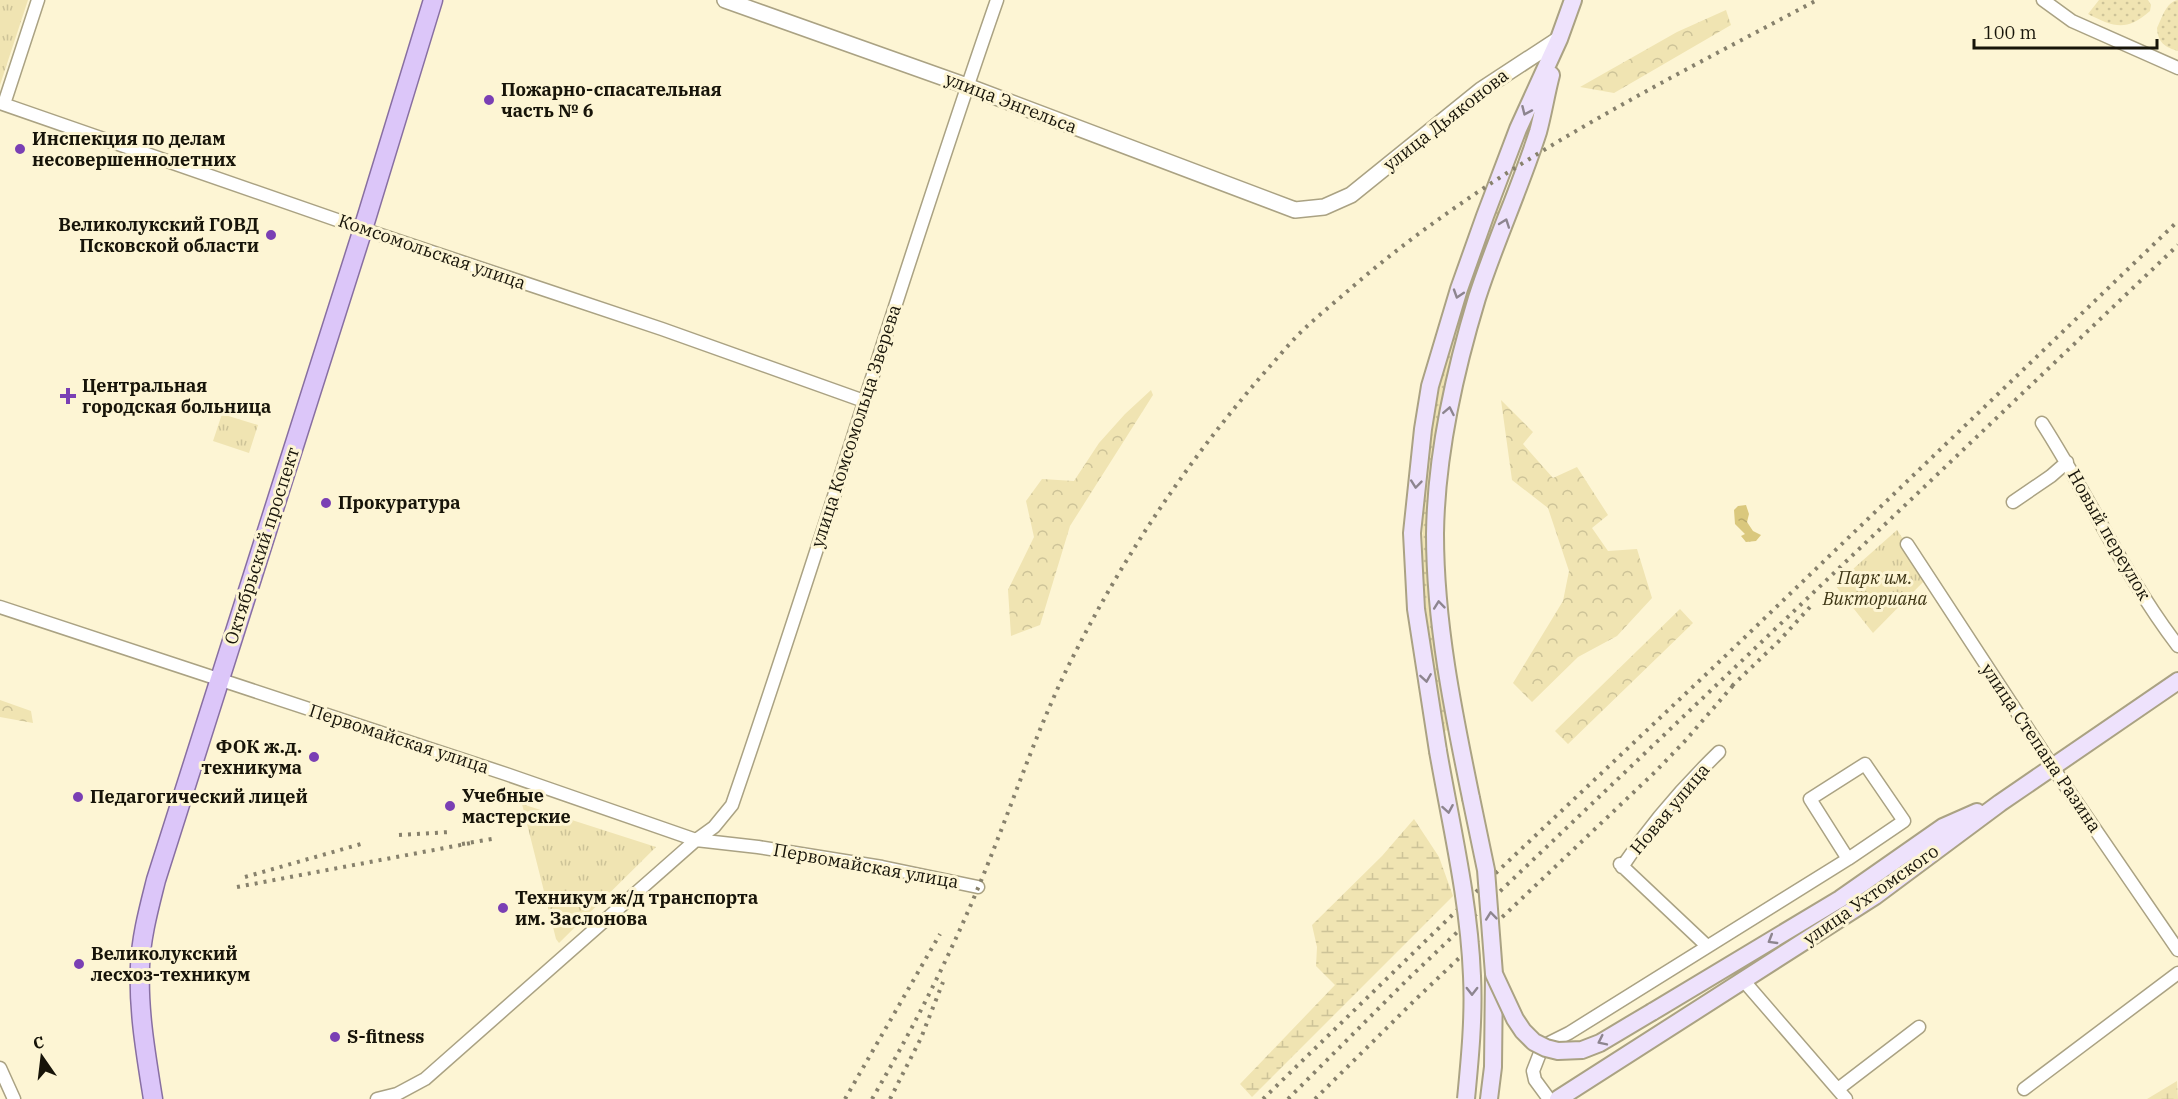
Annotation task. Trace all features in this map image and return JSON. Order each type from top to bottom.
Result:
[{"type":"main road","name":"Октябрьский проспект","points":[[153,1099],[143,1031],[140,966],[146,921],[156,880],[363,229],[433,0]]},
{"type":"main road","points":[[1466,1099],[1473,1022],[1471,955],[1461,880],[1416,609],[1412,533],[1423,429],[1437,358],[1459,289],[1518,129],[1559,39],[1573,0]]},
{"type":"main road","points":[[1490,1099],[1494,1067],[1494,974],[1486,870],[1460,746],[1444,648],[1436,568],[1435,531],[1443,443],[1455,379],[1478,298],[1538,131],[1559,39]]},
{"type":"main road","name":"улица Ухтомского","points":[[1558,1099],[1875,896],[2000,803],[2178,681]]},
{"type":"main road","points":[[1494,974],[1515,1019],[1534,1042],[1558,1052],[1582,1050],[1600,1043],[1840,899],[1943,827],[2000,803]]},
{"type":"street","points":[[2,104],[38,0]]},
{"type":"street","name":"улица Энгельса","points":[[725,0],[967,86],[1294,210]]},
{"type":"street","name":"улица Комсомольца Зверева","points":[[377,1099],[397,1094],[425,1079],[696,840],[714,827],[732,805],[792,632],[864,401],[997,0]]},
{"type":"street","points":[[2043,0],[2072,21],[2178,68]]},
{"type":"street","name":"улица Дьяконова","points":[[1294,210],[1324,207],[1351,195],[1481,90],[1559,39]]},
{"type":"street","name":"Комсомольская улица","points":[[2,104],[363,229],[662,329],[864,401]]},
{"type":"street","name":"Новый переулок","points":[[2042,423],[2067,462],[2078,485],[2153,613],[2178,646]]},
{"type":"street","points":[[2013,502],[2067,462]]},
{"type":"street","name":"улица Степана Разина","points":[[1907,544],[2053,767],[2178,950]]},
{"type":"street","name":"Первомайская улица","points":[[0,608],[506,774],[696,840],[758,847],[882,867],[978,887]]},
{"type":"street","name":"Новая улица","points":[[1707,946],[1621,866],[1646,832],[1697,773],[1719,752]]},
{"type":"street","points":[[1550,1099],[1535,1080],[1533,1071],[1540,1053],[1549,1043],[1569,1033],[1848,859],[1904,821],[1865,764],[1810,799],[1848,859]]},
{"type":"street","points":[[2024,1089],[2178,973]]},
{"type":"street","points":[[1743,980],[1842,1094],[1919,1027]]},
{"type":"street","points":[[0,1068],[14,1099]]},
{"type":"green space","points":[[0,0],[28,0],[0,85]]},
{"type":"green space","points":[[2099,0],[2148,0],[2151,5],[2150,11],[2142,18],[2127,25],[2120,25],[2105,22],[2088,14]]},
{"type":"green space","points":[[2178,0],[2178,51],[2163,44],[2157,28],[2167,7]]},
{"type":"green space","points":[[1726,10],[1731,25],[1614,93],[1580,87],[1677,32]]},
{"type":"green space","points":[[1499,200],[1504,201],[1471,296],[1438,427],[1449,730],[1444,731],[1424,585],[1422,537],[1425,483],[1431,430],[1448,351],[1465,294]]},
{"type":"green space","points":[[1151,390],[1153,395],[1070,526],[1040,625],[1011,636],[1008,590],[1034,537],[1026,501],[1042,479],[1074,481],[1099,443]]},
{"type":"green space","points":[[1501,400],[1533,432],[1523,444],[1553,478],[1577,467],[1608,515],[1592,528],[1608,551],[1637,549],[1652,598],[1617,636],[1578,657],[1532,702],[1513,683],[1563,601],[1569,571],[1548,508],[1512,480]]},
{"type":"green space","points":[[222,414],[258,425],[249,453],[213,441]]},
{"type":"green space","name":"Парк им. Викториана","points":[[1897,530],[1928,577],[1873,633],[1835,585]]},
{"type":"green space","points":[[1680,609],[1693,623],[1568,744],[1555,731]]},
{"type":"green space","points":[[0,700],[31,711],[33,723],[0,717]]},
{"type":"green space","points":[[522,804],[656,847],[559,943],[556,939]]},
{"type":"green space","points":[[1414,819],[1439,857],[1453,896],[1252,1097],[1240,1084],[1335,985],[1316,966],[1317,947],[1312,925],[1382,856]]},
{"type":"green space","points":[[2177,1081],[2178,1099],[2147,1099]]},
{"type":"water","points":[[1746,505],[1749,514],[1747,522],[1753,531],[1761,535],[1756,541],[1746,542],[1741,536],[1745,534],[1735,524],[1734,510],[1738,506]]},
{"type":"railway","points":[[872,1099],[921,1010],[951,949],[1065,672],[1098,610],[1163,504],[1211,437],[1264,373],[1299,334],[1324,311],[1403,245],[1459,205],[1575,131],[1817,0]]},
{"type":"railway","points":[[1263,1099],[1480,888],[2178,221]]},
{"type":"railway","points":[[1288,1099],[1407,980],[2178,245]]},
{"type":"railway","points":[[1732,686],[1779,641],[1810,607]]},
{"type":"railway","points":[[1315,1099],[1416,999],[1655,772],[1736,682]]},
{"type":"railway","points":[[399,835],[450,832]]},
{"type":"railway","points":[[462,844],[492,839]]},
{"type":"railway","points":[[237,887],[471,843]]},
{"type":"railway","points":[[245,877],[361,844]]},
{"type":"railway","points":[[845,1099],[940,934]]},
{"type":"railway","points":[[890,1099],[921,1038],[943,982]]},
{"type":"place","name":"Пожарно-спасательная часть № 6","points":[[489,100]]},
{"type":"place","name":"Инспекция по делам несовершеннолетних","points":[[20,149]]},
{"type":"place","name":"Великолукский ГОВД Псковской области","points":[[271,235]]},
{"type":"place","name":"Центральная городская больница","points":[[68,396]]},
{"type":"place","name":"Прокуратура","points":[[326,503]]},
{"type":"place","name":"ФОК ж.д. техникума","points":[[314,757]]},
{"type":"place","name":"Педагогический лицей","points":[[78,797]]},
{"type":"place","name":"Учебные мастерские","points":[[450,806]]},
{"type":"place","name":"Техникум ж/д транспорта им. Заслонова","points":[[503,908]]},
{"type":"place","name":"Великолукский лесхоз-техникум","points":[[79,964]]},
{"type":"place","name":"S-fitness","points":[[335,1037]]}]
